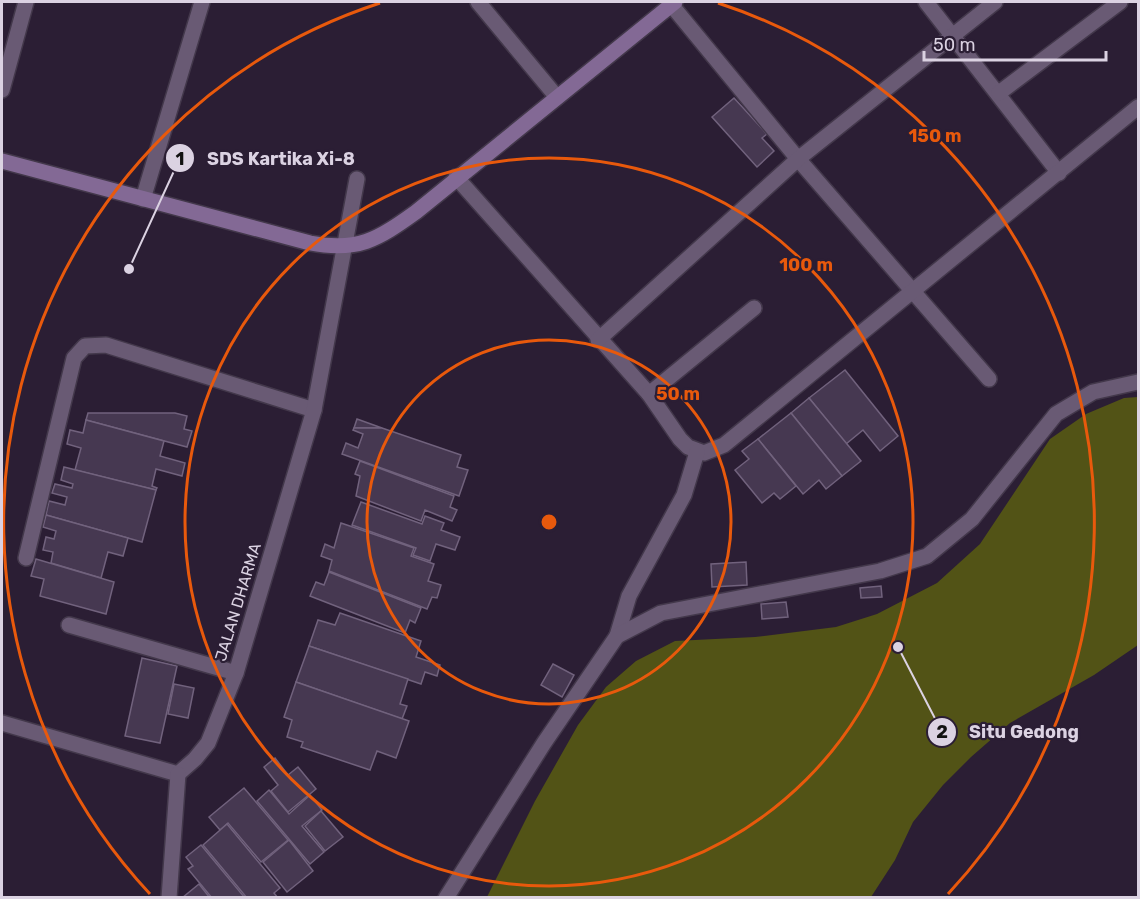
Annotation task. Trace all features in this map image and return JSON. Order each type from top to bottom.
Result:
[{"type":"street","points":[[2,90],[26,2]]},
{"type":"street","points":[[143,199],[202,2]]},
{"type":"street","points":[[478,2],[556,96]]},
{"type":"street","points":[[926,2],[1059,173]]},
{"type":"street","points":[[598,340],[798,159],[995,2]]},
{"type":"street","points":[[999,93],[1120,2]]},
{"type":"street","points":[[2,161],[310,243],[344,248],[374,240],[416,213],[456,177],[672,3],[798,159],[989,379]]},
{"type":"street","points":[[456,177],[598,340],[649,394],[680,439],[696,452],[713,451],[724,445],[912,293],[1138,106]]},
{"type":"street","name":"JALAN DHARMA","points":[[178,774],[208,743],[236,673],[314,410],[357,179]]},
{"type":"street","points":[[649,394],[754,308]]},
{"type":"street","points":[[26,558],[74,358],[85,346],[106,345],[314,410]]},
{"type":"street","points":[[617,636],[662,613],[880,571],[927,556],[972,519],[1056,414],[1093,392],[1138,382]]},
{"type":"street","points":[[446,897],[544,743],[617,636],[629,596],[684,495],[696,452]]},
{"type":"street","points":[[69,625],[236,673]]},
{"type":"street","points":[[2,723],[178,774],[169,871],[169,897]]},
{"type":"shaded area","points":[[1138,397],[1138,645],[1094,675],[1010,723],[971,757],[943,785],[913,822],[895,860],[871,897],[487,897],[535,801],[578,725],[606,687],[636,661],[675,641],[755,637],[836,627],[877,614],[937,583],[980,544],[1050,439],[1086,414],[1124,398]]},
{"type":"building","points":[[734,98],[767,134],[762,138],[774,151],[757,167],[712,117]]},
{"type":"building","points":[[845,370],[898,436],[880,451],[863,430],[846,444],[809,398]]},
{"type":"building","points":[[809,398],[861,461],[842,476],[791,413]]},
{"type":"building","points":[[88,413],[175,413],[187,416],[184,429],[192,431],[187,447],[86,420]]},
{"type":"building","points":[[791,413],[842,476],[826,489],[819,480],[803,494],[758,439]]},
{"type":"building","points":[[357,419],[382,428],[354,428]]},
{"type":"building","points":[[86,420],[164,441],[160,456],[185,463],[182,476],[156,469],[152,486],[157,488],[156,490],[75,470],[81,448],[67,444],[70,430],[83,433]]},
{"type":"building","points":[[354,428],[382,428],[461,455],[457,467],[468,470],[459,496],[342,454],[346,443],[358,448],[363,434],[353,430]]},
{"type":"building","points":[[758,439],[796,486],[780,499],[774,493],[762,503],[735,470],[749,459],[742,451]]},
{"type":"building","points":[[360,461],[454,496],[450,507],[457,510],[452,521],[425,510],[421,521],[356,496],[360,476],[355,474]]},
{"type":"building","points":[[64,467],[156,490],[142,542],[46,515],[49,501],[65,505],[67,497],[52,493],[55,484],[72,488],[73,484],[61,480]]},
{"type":"building","points":[[361,502],[422,524],[425,516],[444,523],[441,530],[460,537],[455,550],[436,544],[430,561],[413,555],[416,548],[352,525]]},
{"type":"building","points":[[46,515],[128,538],[123,556],[108,552],[101,578],[51,563],[53,552],[43,550],[46,537],[54,539],[56,531],[43,527]]},
{"type":"building","points":[[341,523],[414,548],[411,556],[434,564],[428,581],[441,585],[437,598],[432,597],[427,609],[329,571],[332,560],[321,556],[325,544],[334,548]]},
{"type":"building","points":[[36,559],[114,582],[106,614],[40,596],[44,579],[31,576]]},
{"type":"building","points":[[746,562],[747,585],[712,587],[711,564]]},
{"type":"building","points":[[329,572],[421,608],[415,623],[410,620],[405,633],[310,596],[316,582],[324,585]]},
{"type":"building","points":[[881,586],[882,597],[861,598],[860,588]]},
{"type":"building","points":[[786,602],[788,617],[762,619],[761,604]]},
{"type":"building","points":[[340,613],[421,641],[416,657],[440,665],[437,676],[425,672],[421,684],[309,646],[318,620],[335,625]]},
{"type":"building","points":[[309,646],[408,679],[400,704],[407,706],[402,719],[296,682]]},
{"type":"building","points":[[142,658],[177,666],[160,743],[125,736]]},
{"type":"building","points":[[553,664],[574,675],[562,697],[541,685]]},
{"type":"building","points":[[296,682],[409,721],[396,758],[377,751],[370,770],[301,747],[303,742],[287,737],[292,720],[284,717]]},
{"type":"building","points":[[174,684],[194,688],[188,718],[168,714]]},
{"type":"building","points":[[275,758],[288,775],[298,767],[316,789],[288,812],[271,791],[278,785],[264,767]]},
{"type":"building","points":[[244,788],[288,840],[261,862],[228,823],[220,830],[209,817]]},
{"type":"building","points":[[269,790],[289,814],[310,795],[322,810],[302,826],[324,852],[310,864],[257,801]]},
{"type":"building","points":[[321,811],[343,837],[325,851],[305,826]]},
{"type":"building","points":[[227,824],[280,888],[274,893],[278,898],[247,898],[203,845]]},
{"type":"building","points":[[289,840],[313,871],[287,892],[263,862]]},
{"type":"building","points":[[201,845],[245,898],[212,898],[188,869],[193,866],[186,857]]},
{"type":"building","points":[[199,884],[210,898],[182,898]]},
{"type":"place","name":"SDS Kartika Xi-8","points":[[129,269]]},
{"type":"place","name":"Situ Gedong","points":[[898,647]]}]
